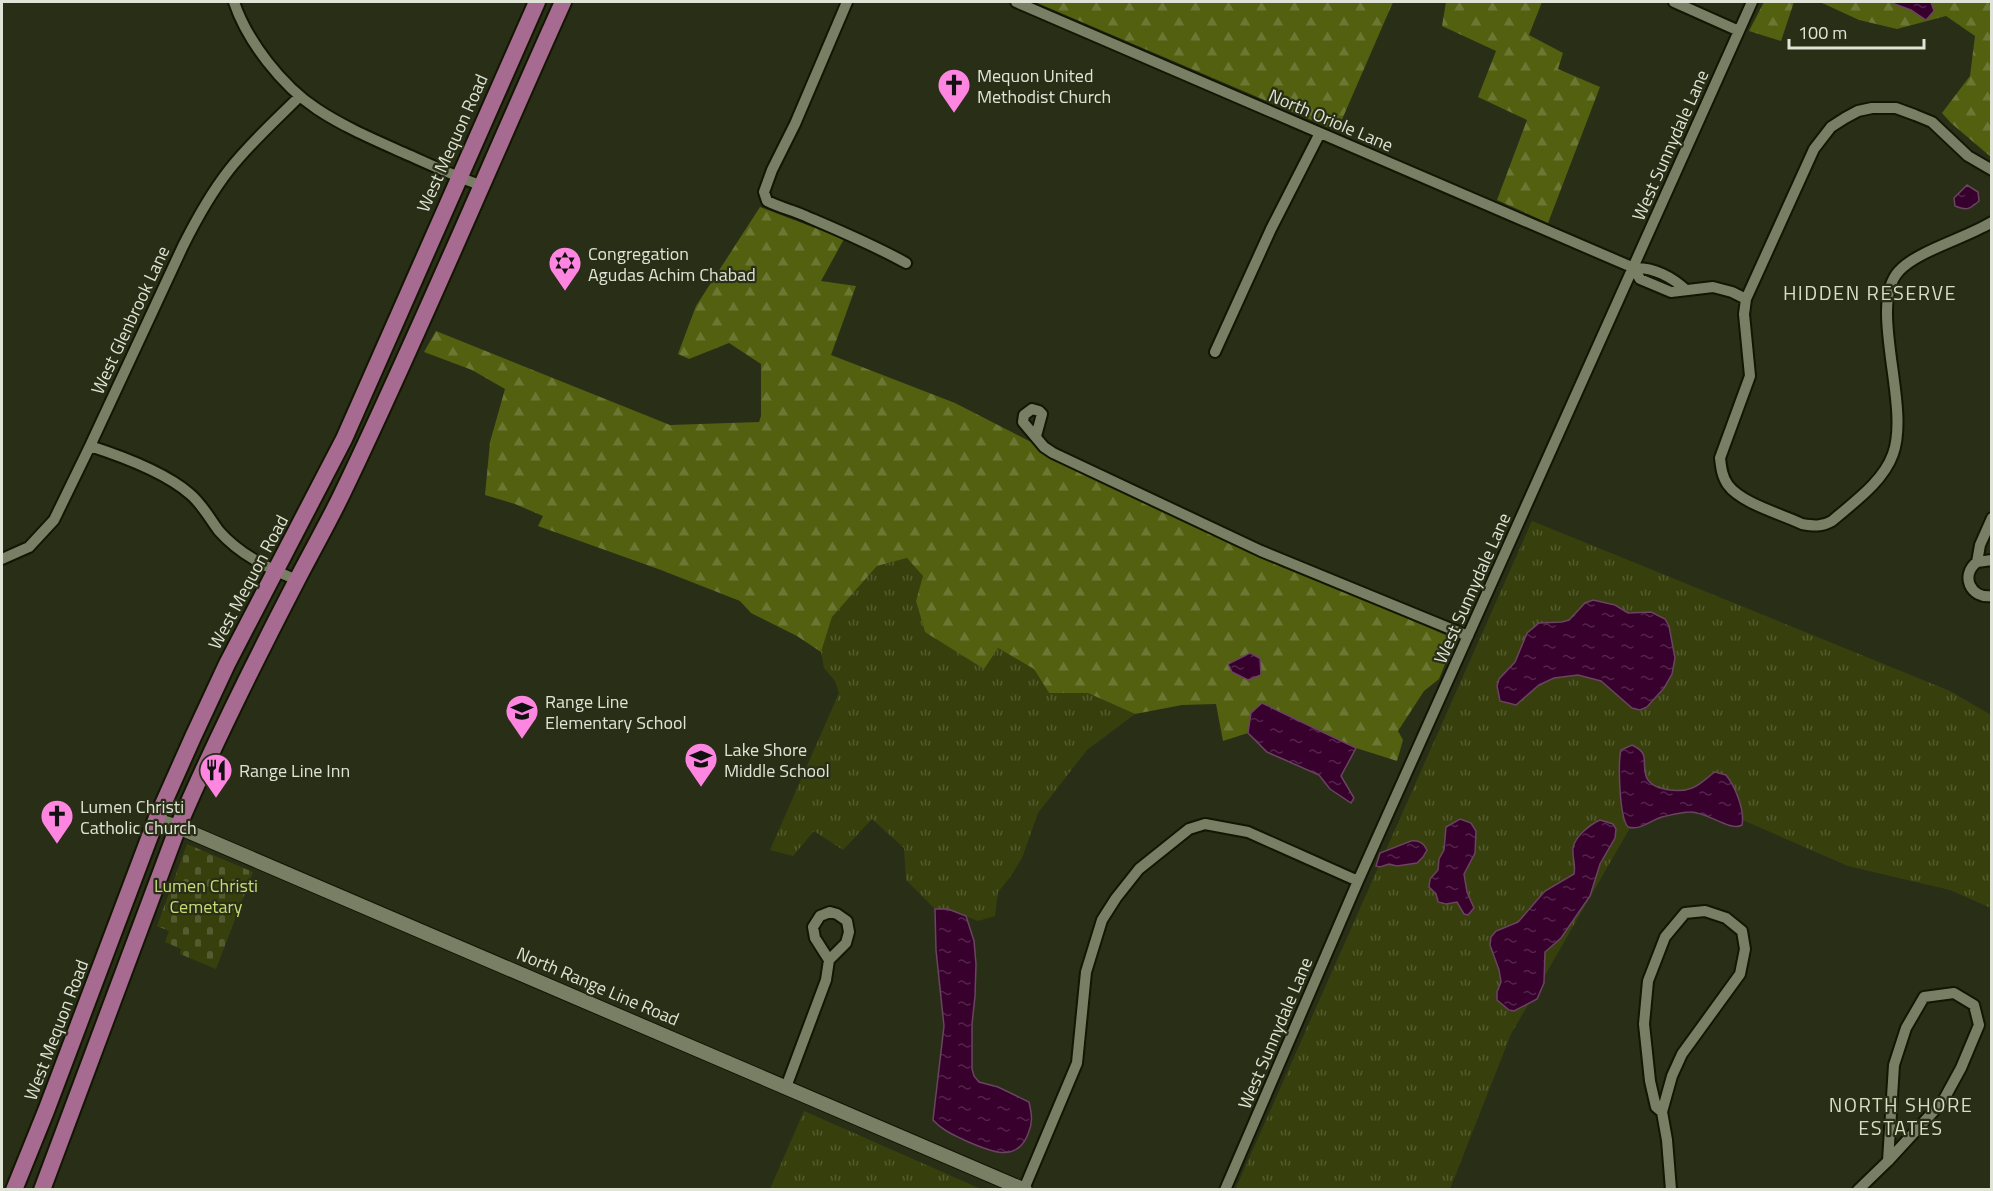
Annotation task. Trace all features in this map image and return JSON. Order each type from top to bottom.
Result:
[{"type":"main road","name":"West Mequon Road","points":[[14,1190],[66,1060],[156,820],[210,700],[344,440],[537,2]]},
{"type":"main road","points":[[42,1190],[178,827],[233,706],[358,460],[425,315],[480,185],[563,2]]},
{"type":"street","points":[[234,2],[238,16],[261,54],[300,96],[318,110],[458,178],[480,185]]},
{"type":"street","points":[[848,2],[764,192],[767,201],[773,204],[874,245],[906,263]]},
{"type":"street","name":"North Oriole Lane","points":[[1016,2],[1634,268],[1646,268],[1676,280],[1686,290],[1713,286],[1746,299]]},
{"type":"street","points":[[1674,2],[1739,31]]},
{"type":"street","name":"West Sunnydale Lane","points":[[1225,1190],[1358,881],[1752,2]]},
{"type":"street","name":"West Glenbrook Lane","points":[[2,559],[29,547],[54,520],[197,219],[227,171],[300,96]]},
{"type":"street","points":[[1992,171],[1968,156],[1932,122],[1896,108],[1858,111],[1831,127],[1814,149],[1746,299],[1744,314],[1750,376],[1720,458],[1721,471],[1726,483],[1742,497],[1802,524],[1812,526],[1825,525],[1832,521],[1879,478],[1893,456],[1897,441],[1898,411],[1886,310],[1892,282],[1899,270],[1916,258],[1992,222]]},
{"type":"street","points":[[1215,352],[1271,229],[1320,133]]},
{"type":"street","points":[[1036,436],[1044,447],[1053,453],[1261,551],[1468,636]]},
{"type":"street","points":[[90,446],[123,457],[177,484],[191,495],[220,531],[240,550],[257,562],[297,580]]},
{"type":"street","points":[[1977,562],[1980,545],[1992,518]]},
{"type":"street","points":[[1992,560],[1977,562],[1969,570],[1968,576],[1970,587],[1979,595],[1992,596]]},
{"type":"street","name":"North Range Line Road","points":[[156,820],[178,827],[1024,1189]]},
{"type":"street","points":[[1024,1189],[1077,1063],[1086,972],[1102,920],[1139,869],[1189,829],[1205,824],[1248,832],[1358,881]]},
{"type":"street","points":[[1662,1112],[1656,1107],[1650,1081],[1644,1024],[1648,981],[1665,937],[1685,913],[1705,911],[1726,918],[1743,931],[1745,949],[1740,974],[1682,1054],[1672,1076],[1662,1112],[1671,1190]]},
{"type":"street","points":[[786,1087],[826,980],[829,960]]},
{"type":"street","points":[[1858,1190],[1888,1161],[1943,1101],[1961,1068],[1979,1025],[1974,1005],[1954,993],[1924,997],[1906,1028],[1894,1065],[1888,1161]]},
{"type":"green space","points":[[1035,2],[1393,2],[1337,131]]},
{"type":"green space","points":[[1446,2],[1542,2],[1529,35],[1563,53],[1558,69],[1600,87],[1548,223],[1497,200],[1527,120],[1478,97],[1496,51],[1442,26]]},
{"type":"green space","points":[[1764,2],[1794,2],[1781,41],[1749,31]]},
{"type":"green space","points":[[1820,2],[1889,2],[1911,10],[1926,20],[1934,11],[1931,2],[1991,2],[1991,157],[1942,113],[1970,76],[1975,36],[1946,16],[1897,29],[1859,20]]},
{"type":"green space","points":[[760,207],[844,239],[821,281],[856,286],[831,355],[955,403],[1201,529],[1455,639],[1439,679],[1424,691],[1398,731],[1403,740],[1397,761],[1356,748],[1262,703],[1251,713],[1248,733],[1223,741],[1216,704],[1182,705],[1135,714],[1088,693],[1049,693],[1034,669],[998,648],[984,669],[925,632],[916,601],[923,576],[907,558],[877,566],[832,617],[821,652],[797,636],[751,613],[740,601],[538,526],[543,516],[485,495],[490,442],[505,389],[472,370],[424,352],[436,331],[670,425],[759,422],[761,364],[729,343],[689,359],[678,354],[696,306]]},
{"type":"green space","points":[[1532,521],[1950,691],[1991,715],[1991,908],[1950,890],[1848,866],[1708,805],[1634,821],[1511,1034],[1450,1189],[1235,1190]]},
{"type":"green space","points":[[907,558],[924,576],[916,601],[925,632],[983,668],[998,648],[1034,669],[1049,693],[1088,693],[1135,714],[1087,750],[1038,813],[1022,858],[998,892],[995,916],[978,921],[948,909],[935,909],[906,880],[904,848],[872,819],[843,850],[814,831],[793,856],[770,850],[839,693],[835,681],[824,668],[821,652],[832,617],[877,566]]},
{"type":"green space","name":"Lumen Christi Cemetary","points":[[187,844],[253,872],[216,969],[180,954],[181,949],[165,942],[169,931],[157,926]]},
{"type":"green space","points":[[804,1111],[981,1189],[770,1189]]},
{"type":"water","points":[[1889,2],[1931,2],[1934,11],[1926,20],[1911,10]]},
{"type":"water","points":[[1967,185],[1978,192],[1979,201],[1968,208],[1955,206],[1954,198]]},
{"type":"water","points":[[1593,600],[1615,605],[1628,613],[1651,612],[1665,619],[1669,626],[1675,658],[1672,674],[1664,688],[1647,707],[1640,710],[1632,708],[1601,681],[1578,675],[1554,678],[1539,685],[1516,705],[1500,701],[1497,686],[1499,679],[1515,662],[1527,633],[1539,623],[1569,620],[1585,603]]},
{"type":"water","points":[[1250,653],[1260,658],[1261,675],[1248,680],[1232,672],[1228,664]]},
{"type":"water","points":[[1262,703],[1356,748],[1341,776],[1354,798],[1351,803],[1330,789],[1319,775],[1267,752],[1248,733],[1251,713]]},
{"type":"water","points":[[1632,745],[1642,752],[1649,781],[1666,790],[1687,790],[1699,785],[1715,772],[1726,775],[1738,798],[1742,812],[1742,825],[1731,826],[1690,812],[1662,817],[1637,828],[1628,827],[1621,801],[1620,766],[1621,750]]},
{"type":"water","points":[[1460,819],[1471,823],[1476,831],[1475,853],[1464,874],[1467,892],[1474,908],[1468,915],[1464,914],[1457,902],[1446,904],[1438,902],[1436,894],[1429,887],[1430,879],[1438,870],[1439,859],[1444,850],[1446,827]]},
{"type":"water","points":[[1600,820],[1613,824],[1616,829],[1615,838],[1600,864],[1590,896],[1561,938],[1545,952],[1544,983],[1537,999],[1514,1011],[1509,1010],[1497,1000],[1501,982],[1490,945],[1491,937],[1496,931],[1518,922],[1545,891],[1574,874],[1574,844],[1584,831]]},
{"type":"water","points":[[1411,841],[1421,842],[1427,850],[1417,863],[1376,866],[1380,853]]},
{"type":"water","points":[[935,909],[948,909],[966,916],[974,941],[976,964],[972,1069],[974,1076],[979,1082],[998,1087],[1029,1102],[1032,1119],[1028,1134],[1023,1144],[1009,1152],[991,1151],[973,1144],[947,1132],[933,1120],[944,1026],[936,950]]},
{"type":"place","name":"Mequon United Methodist Church","points":[[954,114]]},
{"type":"place","name":"Congregation Agudas Achim Chabad","points":[[565,292]]},
{"type":"place","name":"Range Line Elementary School","points":[[522,740]]},
{"type":"place","name":"Lake Shore Middle School","points":[[701,788]]},
{"type":"place","name":"Range Line Inn","points":[[216,799]]},
{"type":"place","name":"Lumen Christi Catholic Church","points":[[57,845]]},
{"type":"district","name":"HIDDEN RESERVE","points":[[1870,292]]},
{"type":"district","name":"NORTH SHORE ESTATES","points":[[1901,1116]]}]
